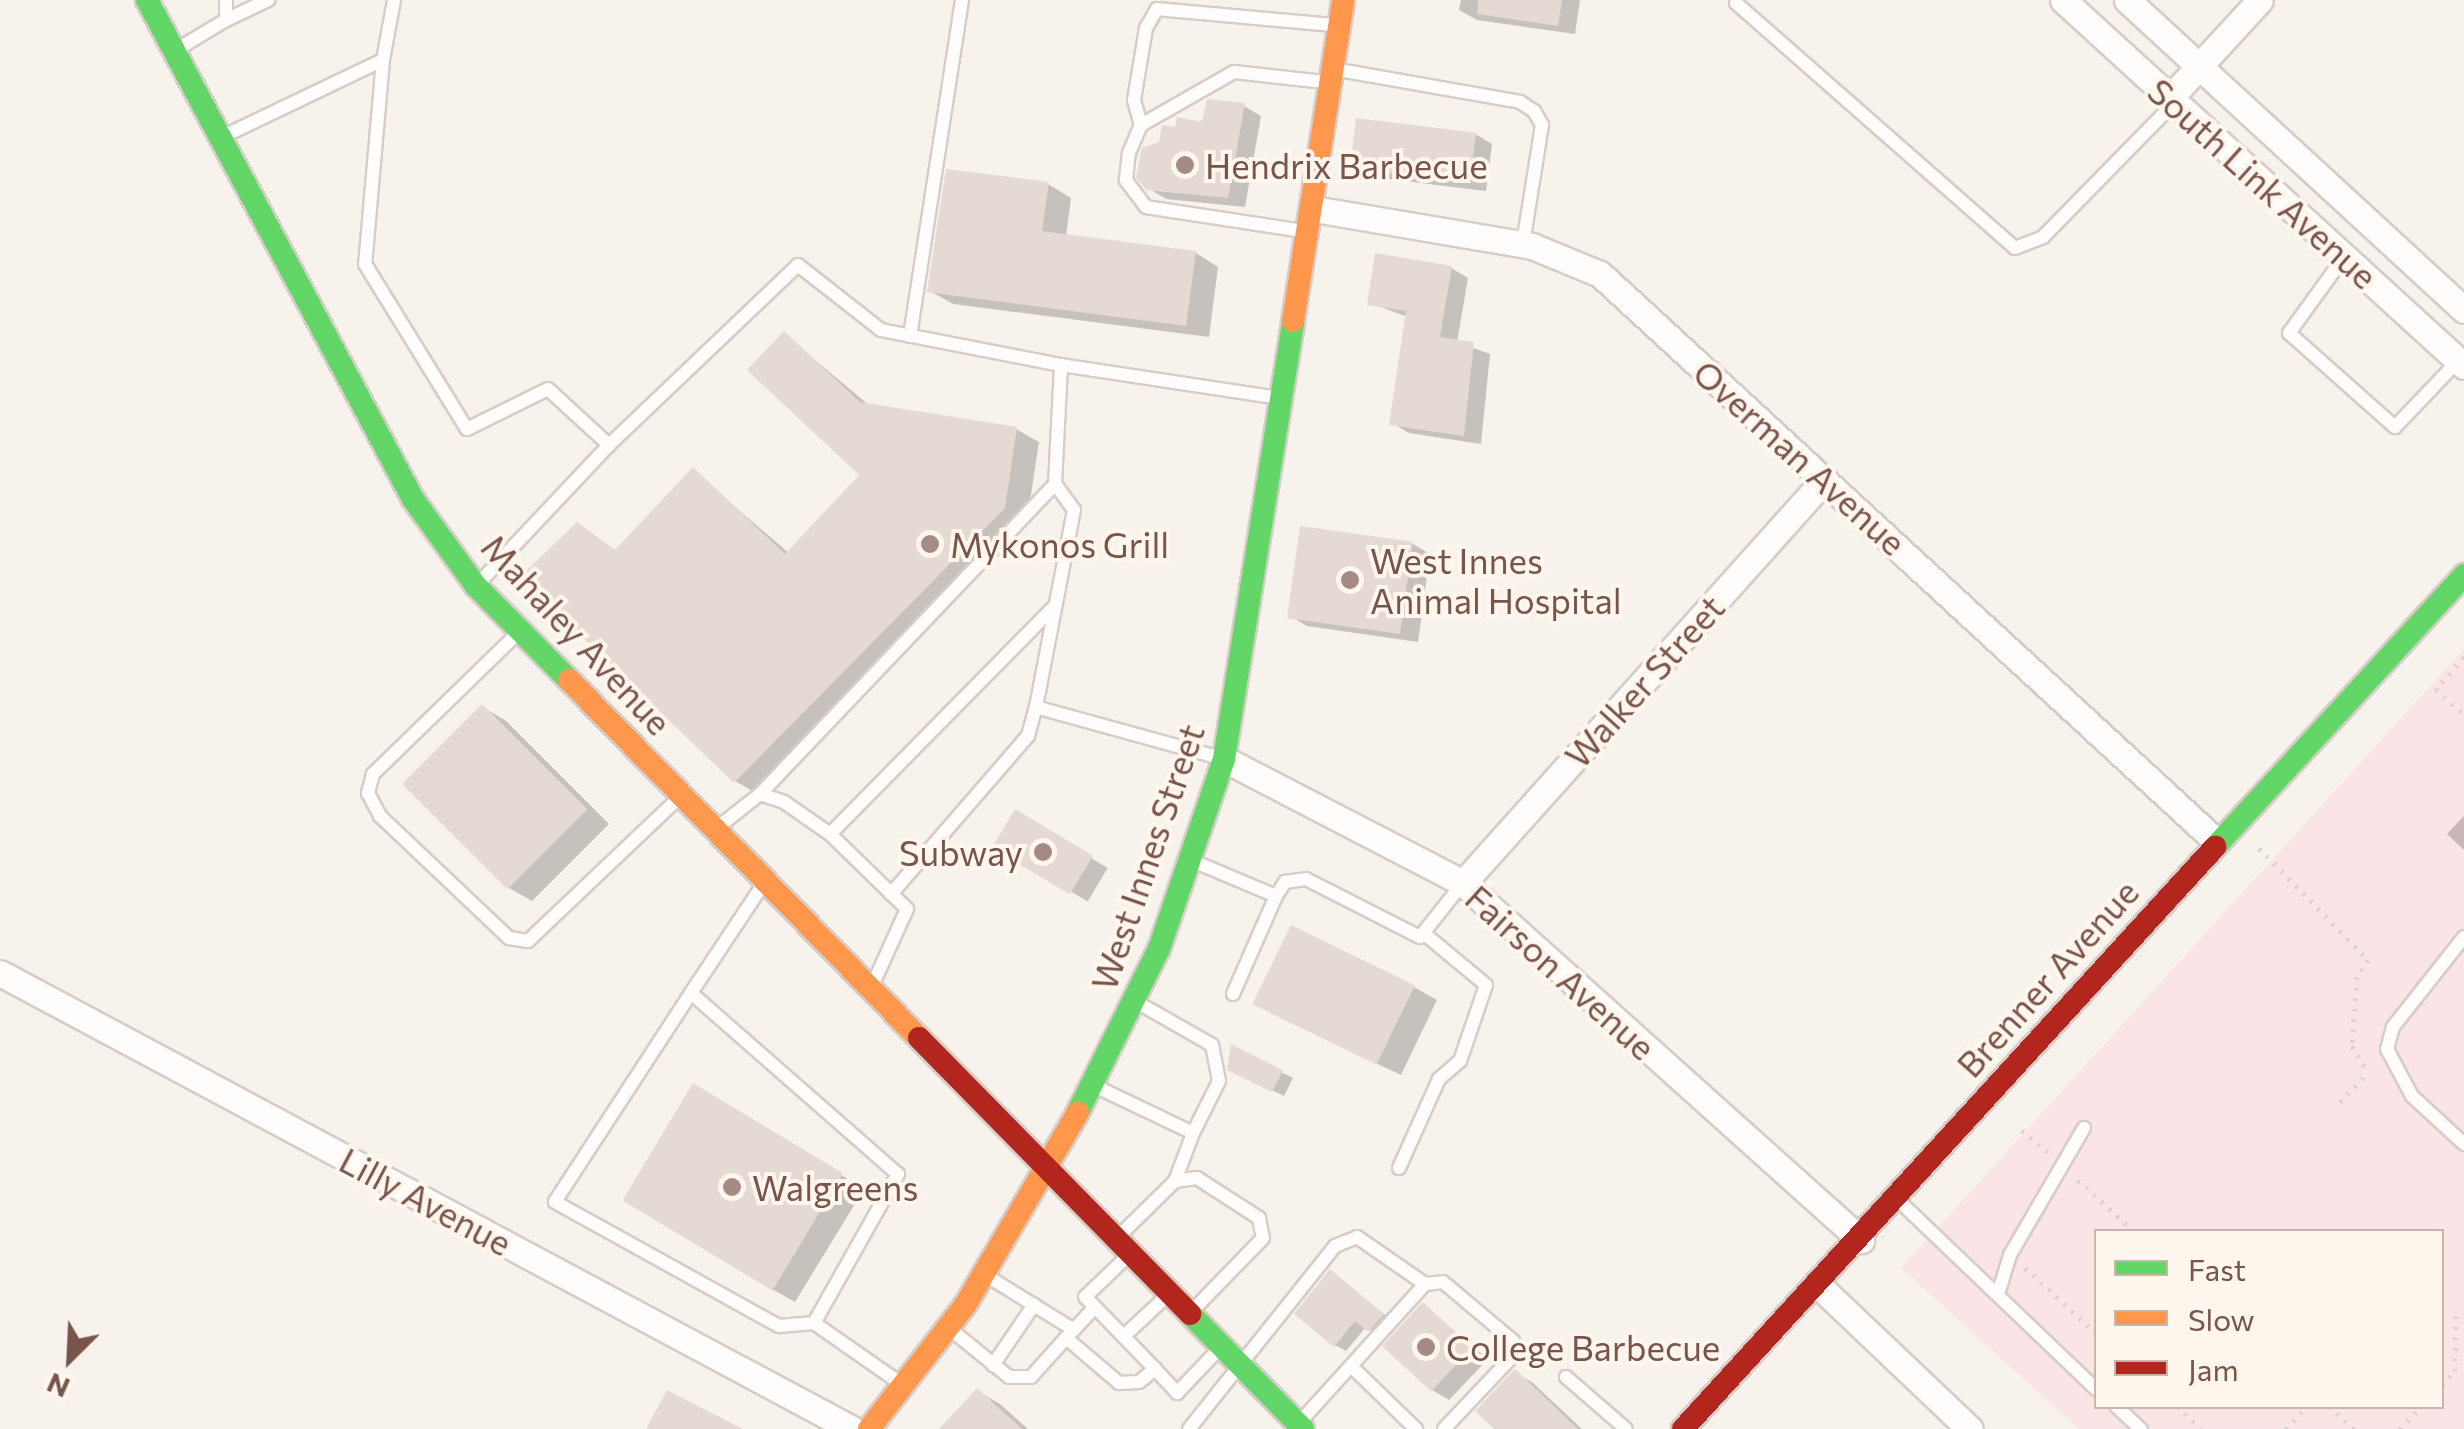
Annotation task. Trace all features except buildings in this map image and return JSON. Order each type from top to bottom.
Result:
[{"type":"street","name":"Mahaley Avenue","points":[[147,0],[414,498],[476,586],[1300,1426]]},
{"type":"street","name":"West Innes Street","points":[[869,1429],[985,1274],[1095,1086],[1135,1002],[1224,759],[1312,220],[1343,0]]},
{"type":"street","name":"South Link Avenue","points":[[2063,0],[2461,364]]},
{"type":"street","name":"South Link Avenue","points":[[2127,0],[2464,310]]},
{"type":"street","points":[[2172,101],[2260,0]]},
{"type":"street","name":"Overman Avenue","points":[[1312,220],[1523,244],[1600,274],[2216,841]]},
{"type":"street","name":"Walker Street","points":[[1463,884],[1825,479]]},
{"type":"street","name":"Brenner Avenue","points":[[1683,1429],[1861,1240],[2216,841],[2464,575]]},
{"type":"street","name":"Fairson Avenue","points":[[1224,759],[1463,884],[1861,1240]]},
{"type":"street","name":"Lilly Avenue","points":[[0,973],[852,1429]]},
{"type":"street","points":[[1818,1285],[1970,1429]]},
{"type":"lane","points":[[226,0],[226,20]]},
{"type":"lane","points":[[174,51],[268,0]]},
{"type":"lane","points":[[394,0],[384,60],[365,264],[468,429],[548,388],[610,445]]},
{"type":"lane","points":[[910,336],[962,0]]},
{"type":"lane","points":[[1736,3],[2016,248],[2043,237],[2172,101]]},
{"type":"lane","points":[[1312,220],[1146,207],[1126,180],[1141,125],[1134,100],[1146,28],[1158,8],[1340,26]]},
{"type":"lane","points":[[220,138],[384,60]]},
{"type":"lane","points":[[1141,125],[1201,85],[1234,72],[1333,76],[1520,102],[1534,111],[1542,125],[1523,244]]},
{"type":"lane","points":[[2344,258],[2290,332],[2396,427],[2461,364]]},
{"type":"lane","points":[[476,586],[610,445],[798,265],[881,330],[1061,365],[1282,398]]},
{"type":"lane","points":[[891,894],[1028,736],[1074,510],[1055,484],[1061,365]]},
{"type":"lane","points":[[715,830],[760,794],[1055,484]]},
{"type":"lane","points":[[830,834],[1054,607]]},
{"type":"lane","points":[[520,631],[373,774],[368,793],[380,816],[509,938],[528,941],[682,796]]},
{"type":"lane","points":[[1036,708],[1224,759]]},
{"type":"lane","points":[[760,794],[784,802],[830,834],[907,909],[870,989]]},
{"type":"lane","points":[[1190,859],[1276,896]]},
{"type":"lane","points":[[1233,994],[1276,896],[1285,882],[1306,880],[1426,935],[1486,985],[1460,1061],[1439,1079],[1400,1168]]},
{"type":"lane","points":[[766,882],[555,1202],[779,1326],[814,1323],[903,1385]]},
{"type":"lane","points":[[1426,935],[1463,884]]},
{"type":"lane","points":[[2464,937],[2393,1027],[2389,1056],[2412,1096],[2464,1144]]},
{"type":"lane","points":[[691,994],[898,1174],[814,1323]]},
{"type":"lane","points":[[1135,1002],[1212,1044],[1219,1080],[1176,1180],[1085,1296],[1177,1393],[1222,1346]]},
{"type":"lane","points":[[1095,1086],[1193,1133]]},
{"type":"lane","points":[[1999,1291],[2010,1255],[2084,1128]]},
{"type":"lane","points":[[1176,1180],[1197,1178],[1259,1218],[1263,1238],[1189,1314]]},
{"type":"lane","points":[[1897,1198],[1999,1291],[2094,1387]]},
{"type":"lane","points":[[1189,1429],[1336,1246],[1357,1237],[1425,1284]]},
{"type":"lane","points":[[985,1274],[1070,1334],[1119,1383],[1140,1382],[1155,1370]]},
{"type":"lane","points":[[1300,1426],[1425,1284],[1442,1282],[1513,1340],[1512,1356],[1444,1429]]},
{"type":"lane","points":[[1125,1336],[1170,1294]]},
{"type":"lane","points":[[993,1365],[1034,1305]]},
{"type":"lane","points":[[948,1328],[1009,1378],[1031,1377],[1095,1307]]},
{"type":"lane","points":[[1351,1366],[1416,1429]]},
{"type":"lane","points":[[1566,1377],[1620,1428]]},
{"type":"lane","points":[[2119,1409],[2141,1429]]},
{"type":"path","points":[[2464,657],[2436,689],[2464,715]]},
{"type":"path","points":[[2250,840],[2368,960],[2357,978],[2352,1046],[2368,1073]]},
{"type":"path","points":[[2340,1102],[2389,1056]]},
{"type":"path","points":[[2010,1255],[2094,1331]]},
{"type":"path","points":[[2444,1384],[2455,1371],[2456,1313]]},
{"type":"path","points":[[2180,1409],[2201,1429]]},
{"type":"path","points":[[2286,1429],[2304,1409]]},
{"type":"path","points":[[2332,1409],[2354,1429]]},
{"type":"path","points":[[2400,1429],[2419,1409]]},
{"type":"shaded area","points":[[2464,649],[2464,1429],[2079,1429],[1901,1268]]},
{"type":"traffic: fast","points":[[147,0],[413,499],[476,586],[569,680]]},
{"type":"traffic: fast","points":[[1078,1112],[1159,949],[1224,759],[1293,321]]},
{"type":"traffic: fast","points":[[2215,847],[2464,575]]},
{"type":"traffic: fast","points":[[1190,1314],[1303,1429]]},
{"type":"traffic: slow","points":[[1293,321],[1343,0]]},
{"type":"traffic: slow","points":[[569,680],[919,1038]]},
{"type":"traffic: slow","points":[[869,1429],[966,1304],[1078,1112]]},
{"type":"traffic: jam","points":[[1683,1429],[2215,847]]},
{"type":"traffic: jam","points":[[919,1038],[1190,1314]]},
{"type":"place","name":"Hendrix Barbecue","points":[[1185,165]]},
{"type":"place","name":"Mykonos Grill","points":[[930,544]]},
{"type":"place","name":"West Innes Animal Hospital","points":[[1350,580]]},
{"type":"place","name":"Subway","points":[[1043,852]]},
{"type":"place","name":"Walgreens","points":[[732,1187]]},
{"type":"place","name":"College Barbecue","points":[[1426,1347]]}]
